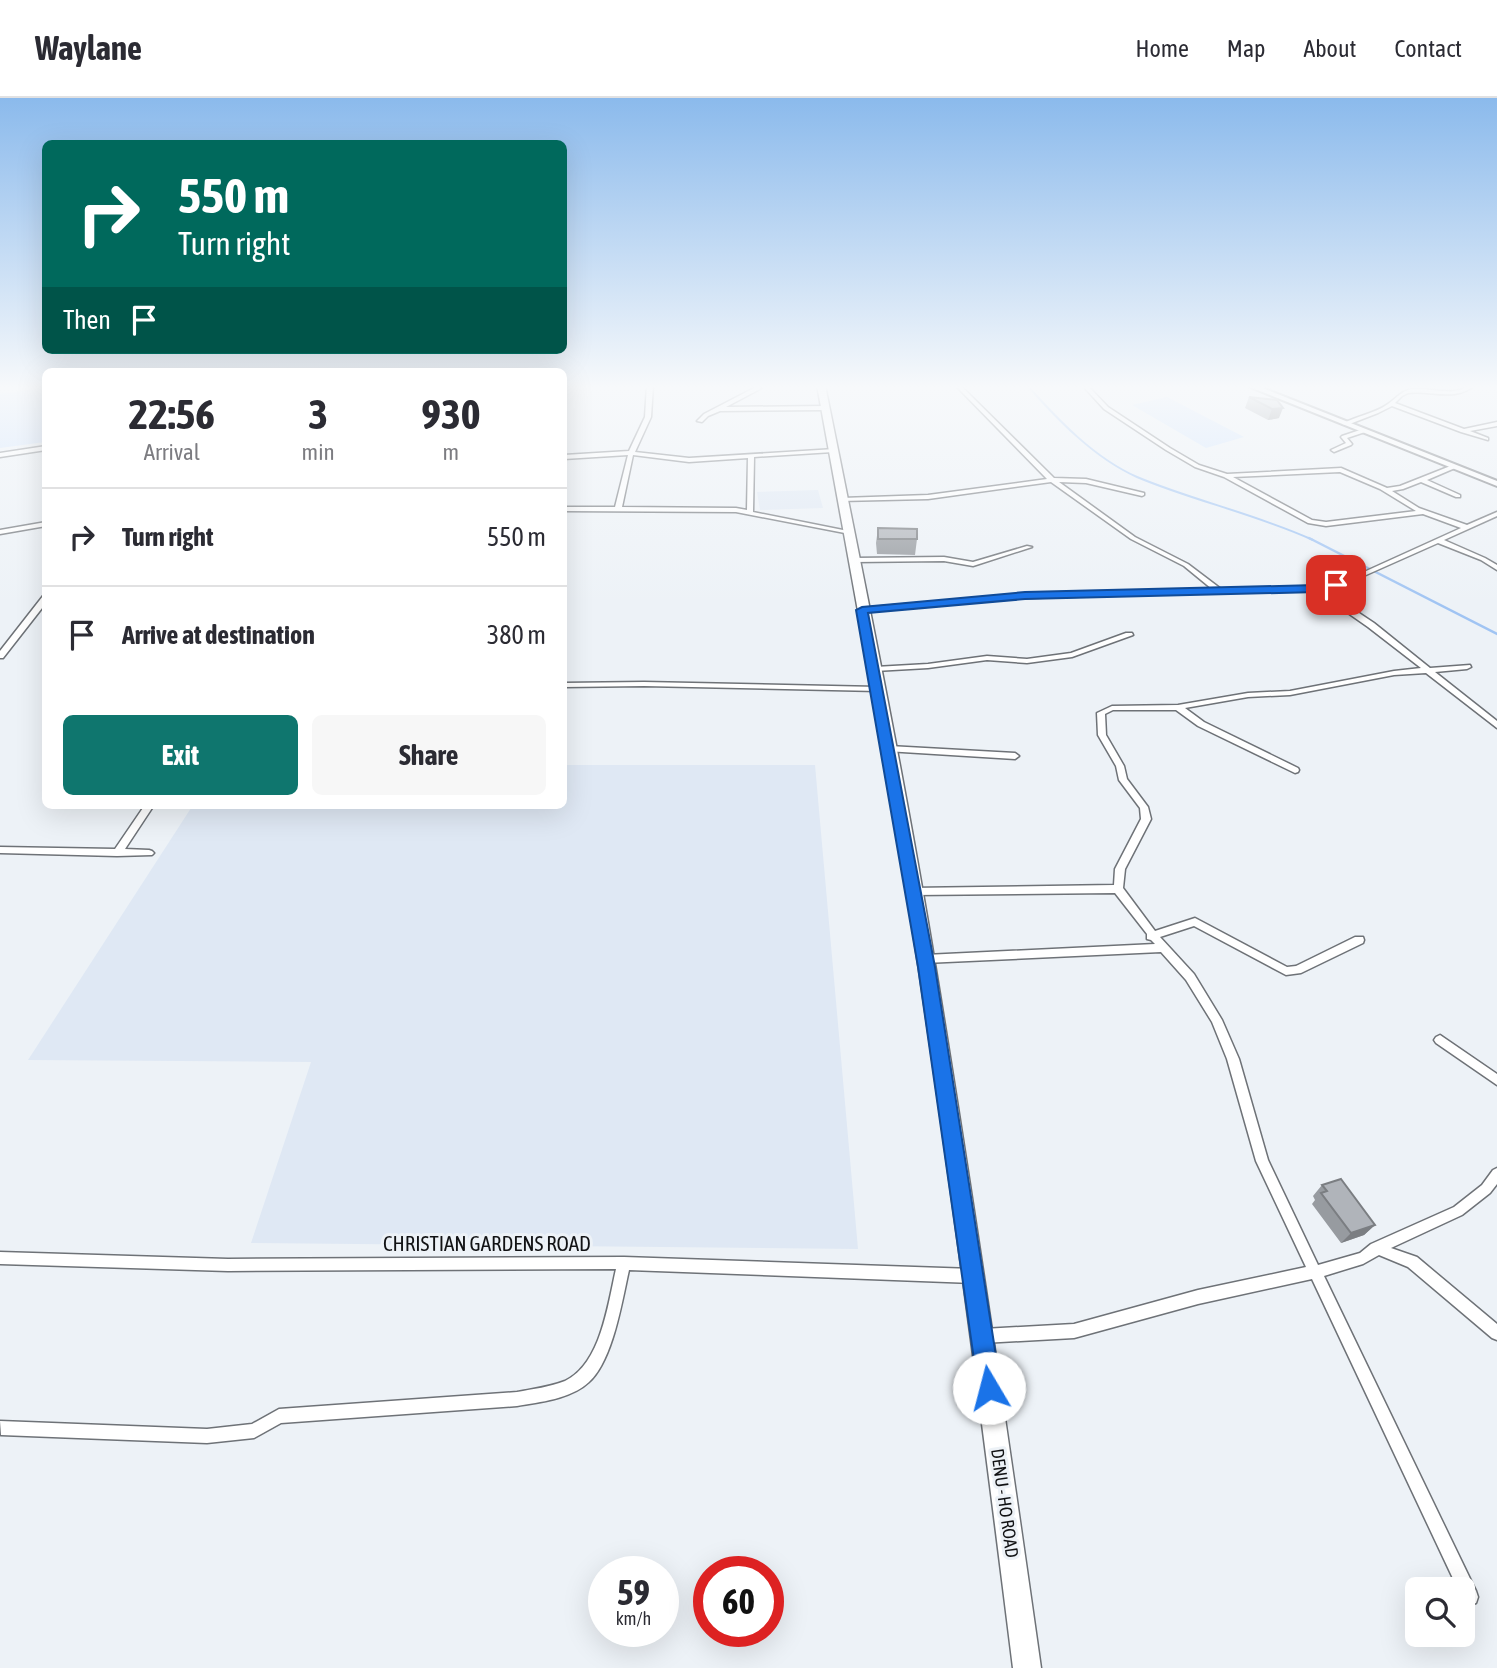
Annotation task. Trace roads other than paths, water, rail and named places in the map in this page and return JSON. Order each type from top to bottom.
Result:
[{"type":"main road","name":"DENU - HO ROAD","points":[[834,458],[925,959],[983,1336],[1027,1668]]},
{"type":"street","points":[[618,510],[630,458]]},
{"type":"street","points":[[675,458],[716,458]]},
{"type":"street","points":[[750,511],[751,458]]},
{"type":"street","points":[[1030,458],[1052,480],[1133,538],[1185,565],[1218,590]]},
{"type":"street","points":[[1184,458],[1226,476],[1310,522],[1326,524],[1425,512]]},
{"type":"street","points":[[1432,458],[1497,484]]},
{"type":"street","points":[[1387,490],[1453,467]]},
{"type":"street","points":[[1226,476],[1337,469],[1387,490],[1425,512],[1465,527]]},
{"type":"street","points":[[842,500],[928,496],[1052,480],[1086,481],[1142,494]]},
{"type":"street","points":[[1422,480],[1458,496]]},
{"type":"street","points":[[567,509],[750,511],[848,533]]},
{"type":"street","points":[[862,610],[1025,596],[1317,588],[1336,585],[1497,514]]},
{"type":"street","points":[[0,532],[42,525]]},
{"type":"street","points":[[1437,540],[1483,559],[1497,568]]},
{"type":"street","points":[[853,560],[944,559],[972,564],[1029,547]]},
{"type":"street","points":[[1317,588],[1371,625],[1497,726]]},
{"type":"street","points":[[0,656],[42,603]]},
{"type":"street","points":[[874,668],[928,666],[987,658],[1027,661],[1072,655],[1129,635]]},
{"type":"street","points":[[1460,1577],[1262,1161],[1233,1059],[1217,1020],[1190,977],[1151,936],[1118,889],[1120,869],[1146,819],[1144,807],[1123,780],[1120,766],[1102,735],[1101,713],[1112,708],[1178,707],[1248,695],[1290,693],[1425,670],[1467,667]]},
{"type":"street","points":[[567,685],[878,689]]},
{"type":"street","points":[[1178,707],[1201,724],[1295,770]]},
{"type":"street","points":[[889,749],[1015,756]]},
{"type":"street","points":[[117,853],[147,809]]},
{"type":"street","points":[[0,850],[149,853]]},
{"type":"street","points":[[914,891],[1118,889]]},
{"type":"street","points":[[1151,936],[1195,922],[1286,971],[1297,970],[1359,940]]},
{"type":"street","points":[[925,959],[1163,948]]},
{"type":"street","points":[[1440,1040],[1497,1080]]},
{"type":"street","points":[[983,1336],[1074,1331],[1198,1297],[1315,1272],[1363,1258],[1376,1248],[1458,1211],[1486,1189],[1497,1174]]},
{"type":"street","points":[[1376,1248],[1412,1262],[1497,1333]]},
{"type":"street","name":"CHRISTIAN GARDENS ROAD","points":[[0,1258],[228,1265],[624,1264],[973,1276]]},
{"type":"street","points":[[1,1428],[207,1436],[254,1432],[279,1416],[517,1399],[554,1392],[585,1376],[601,1349],[624,1264]]},
{"type":"waterway","points":[[1105,458],[1121,469],[1159,486],[1313,540]]},
{"type":"waterway","points":[[1309,538],[1313,540]]},
{"type":"waterway","points":[[1313,540],[1497,634]]}]
